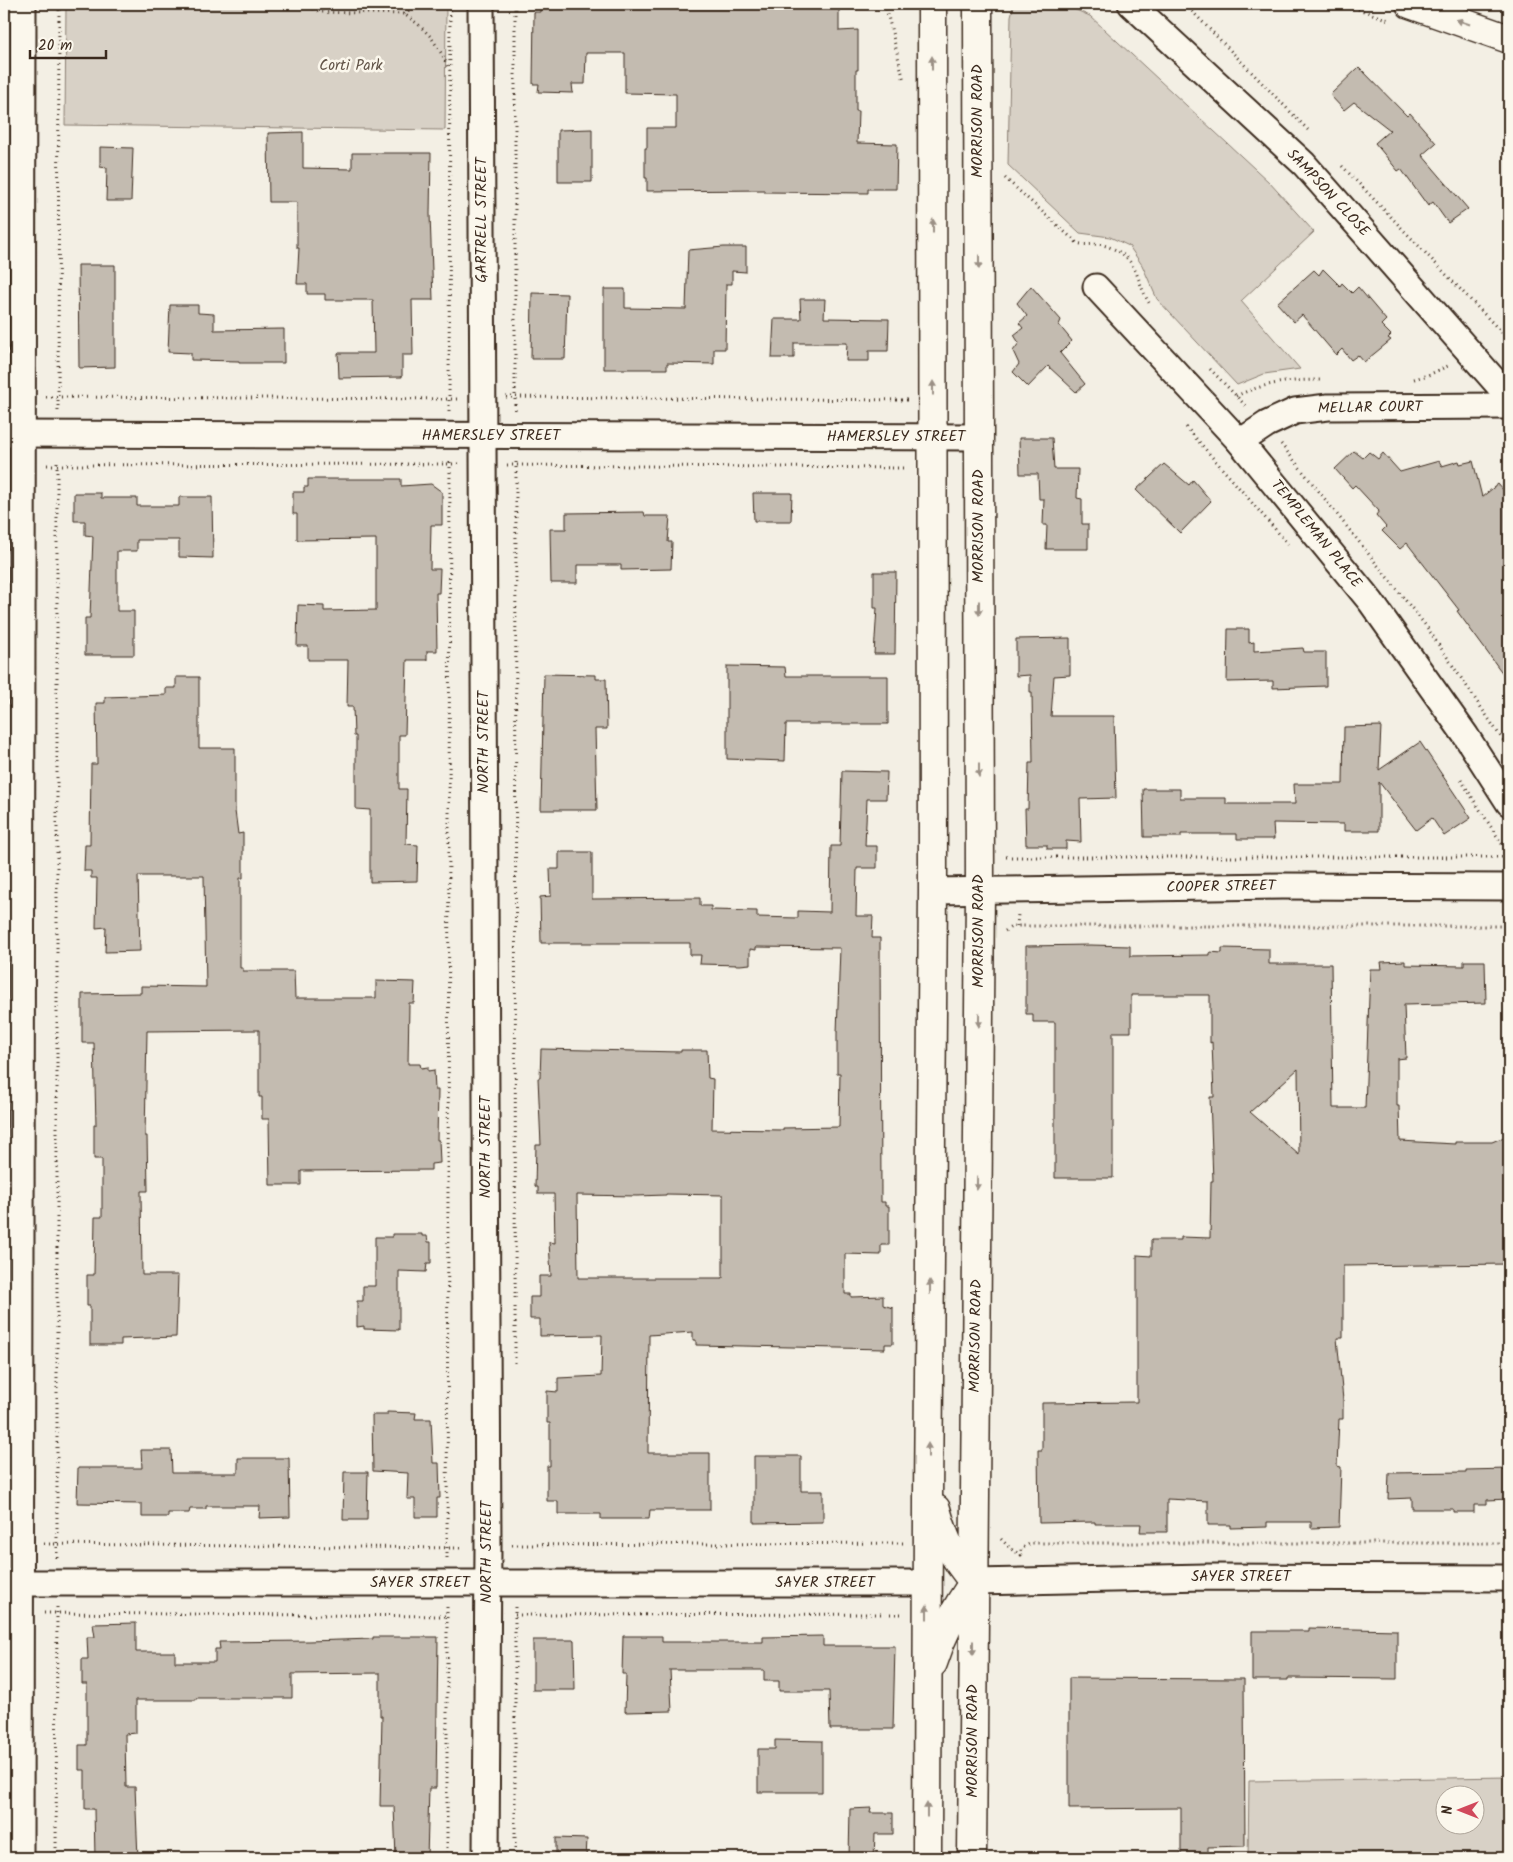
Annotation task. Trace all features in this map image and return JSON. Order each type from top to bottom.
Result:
[{"type":"main road","points":[[927,1858],[927,1583],[933,892],[934,437],[932,4]]},
{"type":"main road","name":"MORRISON ROAD","points":[[972,1858],[980,891],[978,4]]},
{"type":"main road","points":[[1410,4],[1509,39]]},
{"type":"main road","points":[[927,1680],[945,1631],[958,1604],[974,1582],[957,1563],[943,1536],[928,1480]]},
{"type":"street","points":[[20,1858],[21,1612],[12,1583],[21,1543],[21,465],[13,434],[21,398],[23,4]]},
{"type":"street","name":"GARTRELL STREET","points":[[481,4],[483,436]]},
{"type":"street","name":"SAMPSON CLOSE","points":[[1131,4],[1304,164],[1509,397]]},
{"type":"street","name":"TEMPLEMAN PLACE","points":[[1096,286],[1240,442],[1371,602],[1466,736],[1509,803]]},
{"type":"street","name":"MELLAR COURT","points":[[1240,442],[1267,424],[1295,411],[1328,407],[1509,406]]},
{"type":"street","name":"HAMERSLEY STREET","points":[[13,434],[979,436]]},
{"type":"street","name":"NORTH STREET","points":[[483,436],[488,1583],[486,1858]]},
{"type":"street","name":"COOPER STREET","points":[[933,892],[1282,886],[1509,887]]},
{"type":"street","name":"SAYER STREET","points":[[974,1582],[1205,1577],[1509,1578]]},
{"type":"street","name":"SAYER STREET","points":[[12,1583],[927,1583]]},
{"type":"path","points":[[56,1858],[57,465],[60,4]]},
{"type":"path","points":[[304,4],[309,8],[322,12],[404,14],[431,37],[450,72]]},
{"type":"path","points":[[404,14],[417,4]]},
{"type":"path","points":[[448,1858],[450,436],[448,399],[450,4]]},
{"type":"path","points":[[514,4],[515,397],[517,465],[515,1367]]},
{"type":"path","points":[[1408,380],[1428,375],[1472,354]]},
{"type":"path","points":[[1236,396],[1266,384],[1282,381],[1320,380]]},
{"type":"path","points":[[21,398],[448,399],[515,397],[908,400]]},
{"type":"path","points":[[1186,427],[1290,547]]},
{"type":"path","points":[[21,465],[450,464],[906,468]]},
{"type":"path","points":[[1457,773],[1509,856]]},
{"type":"path","points":[[1000,854],[1007,858],[1509,856]]},
{"type":"path","points":[[1002,932],[1013,926],[1509,926]]},
{"type":"path","points":[[514,1535],[515,1858]]},
{"type":"path","points":[[1000,1536],[1012,1549],[1021,1555],[1021,1549],[1031,1543],[1509,1543]]},
{"type":"path","points":[[21,1543],[460,1548]]},
{"type":"path","points":[[506,1545],[904,1543]]},
{"type":"path","points":[[21,1612],[447,1616]]},
{"type":"path","points":[[515,1615],[906,1614]]},
{"type":"green space","name":"Corti Park","points":[[66,4],[446,4],[445,130],[65,125]]},
{"type":"green space","points":[[1014,4],[1062,4],[1090,16],[1269,182],[1314,232],[1241,301],[1300,369],[1264,374],[1237,385],[1157,299],[1142,265],[1129,246],[1110,237],[1080,233],[1008,165],[1011,16]]},
{"type":"green space","points":[[1508,1777],[1508,1858],[1248,1858],[1249,1781]]},
{"type":"building","points":[[540,4],[643,7],[643,4],[839,4],[839,31],[858,30],[858,70],[856,70],[857,143],[897,144],[896,189],[868,189],[868,193],[764,192],[764,190],[647,191],[645,148],[647,148],[647,128],[676,128],[676,94],[625,93],[625,53],[586,53],[585,84],[572,84],[573,93],[538,92],[539,84],[533,84],[534,12],[540,12]]},
{"type":"building","points":[[1359,67],[1407,116],[1410,113],[1436,143],[1422,155],[1468,209],[1448,223],[1433,202],[1428,206],[1401,169],[1398,171],[1375,143],[1390,130],[1354,102],[1344,110],[1330,95]]},
{"type":"building","points":[[592,129],[592,182],[558,182],[558,130]]},
{"type":"building","points":[[303,132],[303,168],[352,169],[352,153],[431,153],[430,214],[433,300],[412,300],[413,355],[402,355],[402,377],[339,378],[338,353],[374,353],[373,300],[325,300],[325,294],[307,294],[307,284],[297,284],[299,248],[297,248],[297,202],[269,202],[268,133]]},
{"type":"building","points":[[100,147],[133,148],[131,201],[106,201],[107,168],[100,167]]},
{"type":"building","points":[[746,247],[746,272],[732,271],[732,284],[726,284],[725,349],[714,349],[714,364],[667,363],[667,369],[604,369],[604,289],[625,289],[625,308],[686,309],[688,250]]},
{"type":"building","points":[[78,265],[115,265],[115,367],[79,368]]},
{"type":"building","points":[[1323,269],[1340,286],[1342,283],[1352,293],[1358,287],[1386,320],[1381,325],[1391,335],[1388,338],[1391,340],[1364,362],[1358,355],[1351,360],[1342,349],[1336,355],[1302,315],[1294,322],[1277,303],[1314,270],[1319,275]]},
{"type":"building","points":[[1031,286],[1061,320],[1059,325],[1072,341],[1060,353],[1085,384],[1076,392],[1048,366],[1028,387],[1013,372],[1019,364],[1013,351],[1019,343],[1014,335],[1023,328],[1019,323],[1027,316],[1017,303]]},
{"type":"building","points":[[532,293],[567,294],[565,359],[531,359]]},
{"type":"building","points":[[800,299],[825,299],[824,318],[889,319],[888,351],[869,351],[869,361],[846,361],[847,343],[794,343],[794,358],[772,358],[774,319],[801,319]]},
{"type":"building","points":[[170,305],[198,305],[198,313],[214,314],[214,330],[284,329],[284,363],[191,360],[191,353],[168,352]]},
{"type":"building","points":[[1019,438],[1052,438],[1054,469],[1078,469],[1077,498],[1082,499],[1082,524],[1088,524],[1088,549],[1046,549],[1047,525],[1043,525],[1044,499],[1039,499],[1038,474],[1020,474]]},
{"type":"building","points":[[1354,451],[1363,458],[1369,452],[1378,459],[1383,453],[1400,472],[1439,461],[1442,466],[1459,461],[1460,464],[1473,461],[1482,497],[1498,484],[1509,497],[1509,682],[1457,611],[1459,610],[1407,543],[1400,549],[1382,531],[1386,527],[1376,515],[1379,511],[1355,485],[1352,488],[1335,469]]},
{"type":"building","points":[[1164,464],[1189,485],[1193,480],[1211,501],[1180,533],[1136,490]]},
{"type":"building","points":[[308,479],[401,479],[401,486],[431,484],[442,492],[442,525],[431,525],[430,569],[440,569],[439,593],[436,593],[437,651],[427,651],[427,660],[407,660],[405,735],[399,735],[399,789],[407,789],[406,844],[418,845],[417,881],[370,882],[370,810],[356,809],[356,736],[354,736],[353,707],[347,707],[348,660],[308,660],[308,646],[297,646],[298,605],[324,606],[324,611],[376,610],[376,539],[297,540],[297,514],[293,514],[293,492],[304,492],[304,487],[308,487]]},
{"type":"building","points":[[74,493],[101,493],[101,498],[137,498],[137,506],[179,506],[179,497],[212,497],[213,558],[179,557],[179,540],[137,540],[137,551],[117,551],[117,611],[134,611],[134,655],[85,655],[85,618],[90,618],[93,536],[85,535],[85,521],[74,521]]},
{"type":"building","points":[[753,493],[792,493],[791,521],[754,521]]},
{"type":"building","points":[[644,512],[645,516],[670,516],[668,542],[672,542],[671,569],[621,570],[621,565],[577,565],[577,583],[551,583],[550,529],[566,529],[566,513]]},
{"type":"building","points":[[874,572],[896,572],[895,654],[874,654],[877,608],[874,608]]},
{"type":"building","points":[[1228,629],[1249,629],[1249,643],[1254,642],[1254,651],[1303,648],[1304,652],[1326,652],[1326,686],[1273,688],[1273,681],[1227,682]]},
{"type":"building","points":[[1070,638],[1070,675],[1054,676],[1051,716],[1114,716],[1116,798],[1080,799],[1081,842],[1066,841],[1066,849],[1047,849],[1047,845],[1026,845],[1025,809],[1028,809],[1029,763],[1033,763],[1032,692],[1030,692],[1030,675],[1016,676],[1016,639]]},
{"type":"building","points":[[727,666],[785,667],[786,676],[888,676],[888,724],[786,724],[785,761],[727,759]]},
{"type":"building","points":[[544,674],[596,675],[596,679],[606,679],[607,729],[595,729],[597,810],[541,810]]},
{"type":"building","points":[[176,677],[199,677],[199,748],[235,748],[235,811],[238,834],[243,833],[243,878],[240,878],[240,968],[243,968],[243,971],[294,971],[295,998],[376,998],[376,981],[415,982],[414,1003],[409,1003],[408,1064],[420,1064],[421,1068],[428,1067],[428,1071],[434,1070],[435,1090],[438,1090],[437,1140],[439,1140],[440,1163],[431,1164],[431,1170],[301,1171],[301,1185],[270,1185],[269,1119],[262,1119],[262,1097],[259,1097],[259,1030],[147,1031],[145,1136],[147,1136],[148,1191],[141,1191],[142,1275],[178,1275],[176,1337],[121,1339],[121,1345],[90,1345],[90,1306],[87,1306],[87,1275],[94,1275],[95,1217],[102,1217],[102,1159],[94,1159],[94,1125],[96,1125],[94,1043],[82,1043],[82,994],[141,993],[141,986],[206,987],[204,876],[138,876],[140,951],[105,952],[106,927],[96,928],[97,878],[91,878],[91,871],[84,871],[85,845],[90,845],[91,764],[97,764],[96,703],[105,703],[105,697],[166,695],[166,688],[176,688]]},
{"type":"building","points":[[1381,726],[1379,770],[1420,742],[1471,818],[1444,836],[1432,818],[1416,830],[1379,782],[1379,831],[1344,831],[1344,824],[1273,823],[1274,839],[1237,839],[1237,834],[1181,834],[1181,837],[1144,837],[1143,789],[1180,789],[1180,798],[1226,798],[1226,804],[1295,804],[1294,784],[1343,784],[1344,727]]},
{"type":"building","points":[[842,771],[887,772],[886,799],[867,799],[865,846],[877,846],[877,868],[857,868],[856,916],[873,916],[872,938],[880,938],[881,1202],[885,1202],[885,1206],[889,1206],[889,1245],[881,1245],[881,1255],[845,1254],[845,1294],[851,1294],[851,1297],[883,1296],[883,1305],[893,1308],[893,1344],[885,1344],[885,1349],[696,1345],[696,1340],[693,1340],[693,1332],[649,1335],[648,1453],[710,1453],[710,1510],[650,1510],[649,1519],[601,1519],[601,1514],[558,1514],[558,1501],[547,1501],[547,1466],[550,1466],[550,1423],[547,1423],[547,1391],[558,1392],[558,1378],[601,1376],[602,1335],[540,1336],[540,1319],[530,1319],[530,1297],[539,1297],[539,1276],[551,1276],[549,1242],[555,1243],[554,1194],[538,1194],[538,1187],[535,1187],[536,1145],[541,1145],[538,1078],[540,1078],[541,1049],[681,1052],[681,1050],[707,1050],[708,1078],[713,1079],[712,1129],[783,1130],[783,1128],[839,1127],[840,1073],[837,1073],[837,1033],[840,948],[756,947],[756,950],[750,949],[750,964],[740,965],[700,964],[701,955],[690,955],[690,943],[541,943],[540,897],[551,896],[550,869],[559,869],[559,852],[592,852],[592,899],[700,898],[700,906],[711,906],[711,910],[757,911],[757,917],[798,918],[798,911],[830,912],[831,846],[840,846]],"holes":[[[577,1195],[723,1195],[723,1278],[578,1278]]]},
{"type":"building","points":[[1026,946],[1130,946],[1130,956],[1210,955],[1210,952],[1222,953],[1222,948],[1269,949],[1269,964],[1331,964],[1333,1108],[1365,1108],[1370,969],[1382,969],[1381,962],[1405,961],[1405,965],[1464,966],[1464,961],[1485,961],[1486,1003],[1404,1005],[1406,1058],[1397,1059],[1397,1106],[1399,1106],[1400,1141],[1455,1144],[1455,1142],[1492,1142],[1509,1135],[1509,1264],[1343,1266],[1343,1338],[1337,1338],[1343,1400],[1343,1419],[1339,1419],[1337,1466],[1341,1467],[1339,1527],[1311,1528],[1311,1522],[1267,1522],[1267,1527],[1231,1528],[1231,1525],[1208,1525],[1208,1501],[1167,1499],[1167,1532],[1140,1532],[1141,1524],[1095,1524],[1095,1522],[1039,1523],[1038,1450],[1042,1450],[1042,1403],[1137,1402],[1137,1255],[1151,1256],[1151,1240],[1181,1240],[1181,1237],[1210,1238],[1211,1181],[1213,1181],[1210,1097],[1214,1097],[1212,1042],[1210,1043],[1210,995],[1131,995],[1131,1032],[1113,1032],[1113,1178],[1055,1178],[1055,1022],[1033,1022],[1033,1014],[1026,1014]],"holes":[[[1298,1069],[1299,1155],[1250,1112]]]},
{"type":"building","points":[[392,1234],[422,1234],[422,1236],[427,1236],[428,1242],[431,1242],[431,1263],[427,1263],[426,1272],[399,1271],[399,1330],[357,1327],[357,1301],[363,1301],[363,1286],[375,1286],[375,1237],[392,1237]]},
{"type":"building","points":[[387,1412],[416,1413],[415,1419],[431,1419],[433,1463],[439,1463],[440,1498],[437,1498],[437,1517],[415,1517],[415,1499],[407,1499],[408,1473],[373,1471],[372,1415],[387,1415]]},
{"type":"building","points":[[141,1450],[171,1450],[172,1473],[238,1473],[238,1458],[289,1458],[290,1517],[259,1518],[260,1506],[206,1506],[206,1509],[190,1509],[189,1513],[168,1513],[168,1517],[142,1517],[142,1504],[77,1503],[78,1468],[142,1468]]},
{"type":"building","points":[[754,1456],[801,1456],[801,1491],[823,1491],[823,1522],[754,1523]]},
{"type":"building","points":[[1509,1469],[1509,1499],[1487,1500],[1487,1505],[1474,1505],[1474,1512],[1453,1512],[1453,1509],[1412,1509],[1412,1498],[1388,1499],[1389,1473],[1466,1472],[1466,1470]]},
{"type":"building","points":[[344,1472],[368,1472],[367,1520],[343,1520]]},
{"type":"building","points":[[136,1623],[136,1652],[175,1652],[175,1662],[215,1662],[215,1649],[220,1649],[219,1642],[438,1637],[436,1788],[429,1788],[427,1858],[396,1858],[394,1806],[380,1806],[382,1716],[380,1716],[380,1673],[292,1674],[292,1698],[136,1700],[136,1733],[125,1734],[126,1787],[135,1787],[138,1858],[95,1858],[94,1809],[85,1809],[85,1770],[79,1770],[79,1745],[87,1745],[87,1684],[82,1684],[82,1659],[88,1659],[87,1637],[95,1637],[93,1624]]},
{"type":"building","points":[[1309,1628],[1397,1630],[1397,1679],[1288,1678],[1288,1680],[1252,1680],[1252,1631],[1309,1631]]},
{"type":"building","points":[[623,1636],[662,1636],[662,1642],[763,1642],[763,1637],[823,1636],[823,1646],[895,1646],[893,1729],[830,1729],[829,1691],[779,1691],[779,1681],[764,1681],[764,1670],[670,1670],[672,1711],[625,1712],[626,1674],[622,1674]]},
{"type":"building","points":[[533,1640],[574,1640],[575,1690],[533,1690]]},
{"type":"building","points":[[1069,1678],[1244,1679],[1245,1846],[1208,1847],[1208,1858],[1181,1858],[1181,1808],[1069,1809]]},
{"type":"building","points":[[775,1740],[822,1741],[822,1792],[758,1792],[758,1749],[775,1749]]},
{"type":"building","points":[[871,1808],[870,1813],[893,1813],[893,1834],[875,1834],[874,1858],[849,1858],[850,1809]]},
{"type":"building","points":[[556,1838],[587,1839],[586,1858],[556,1858]]}]
